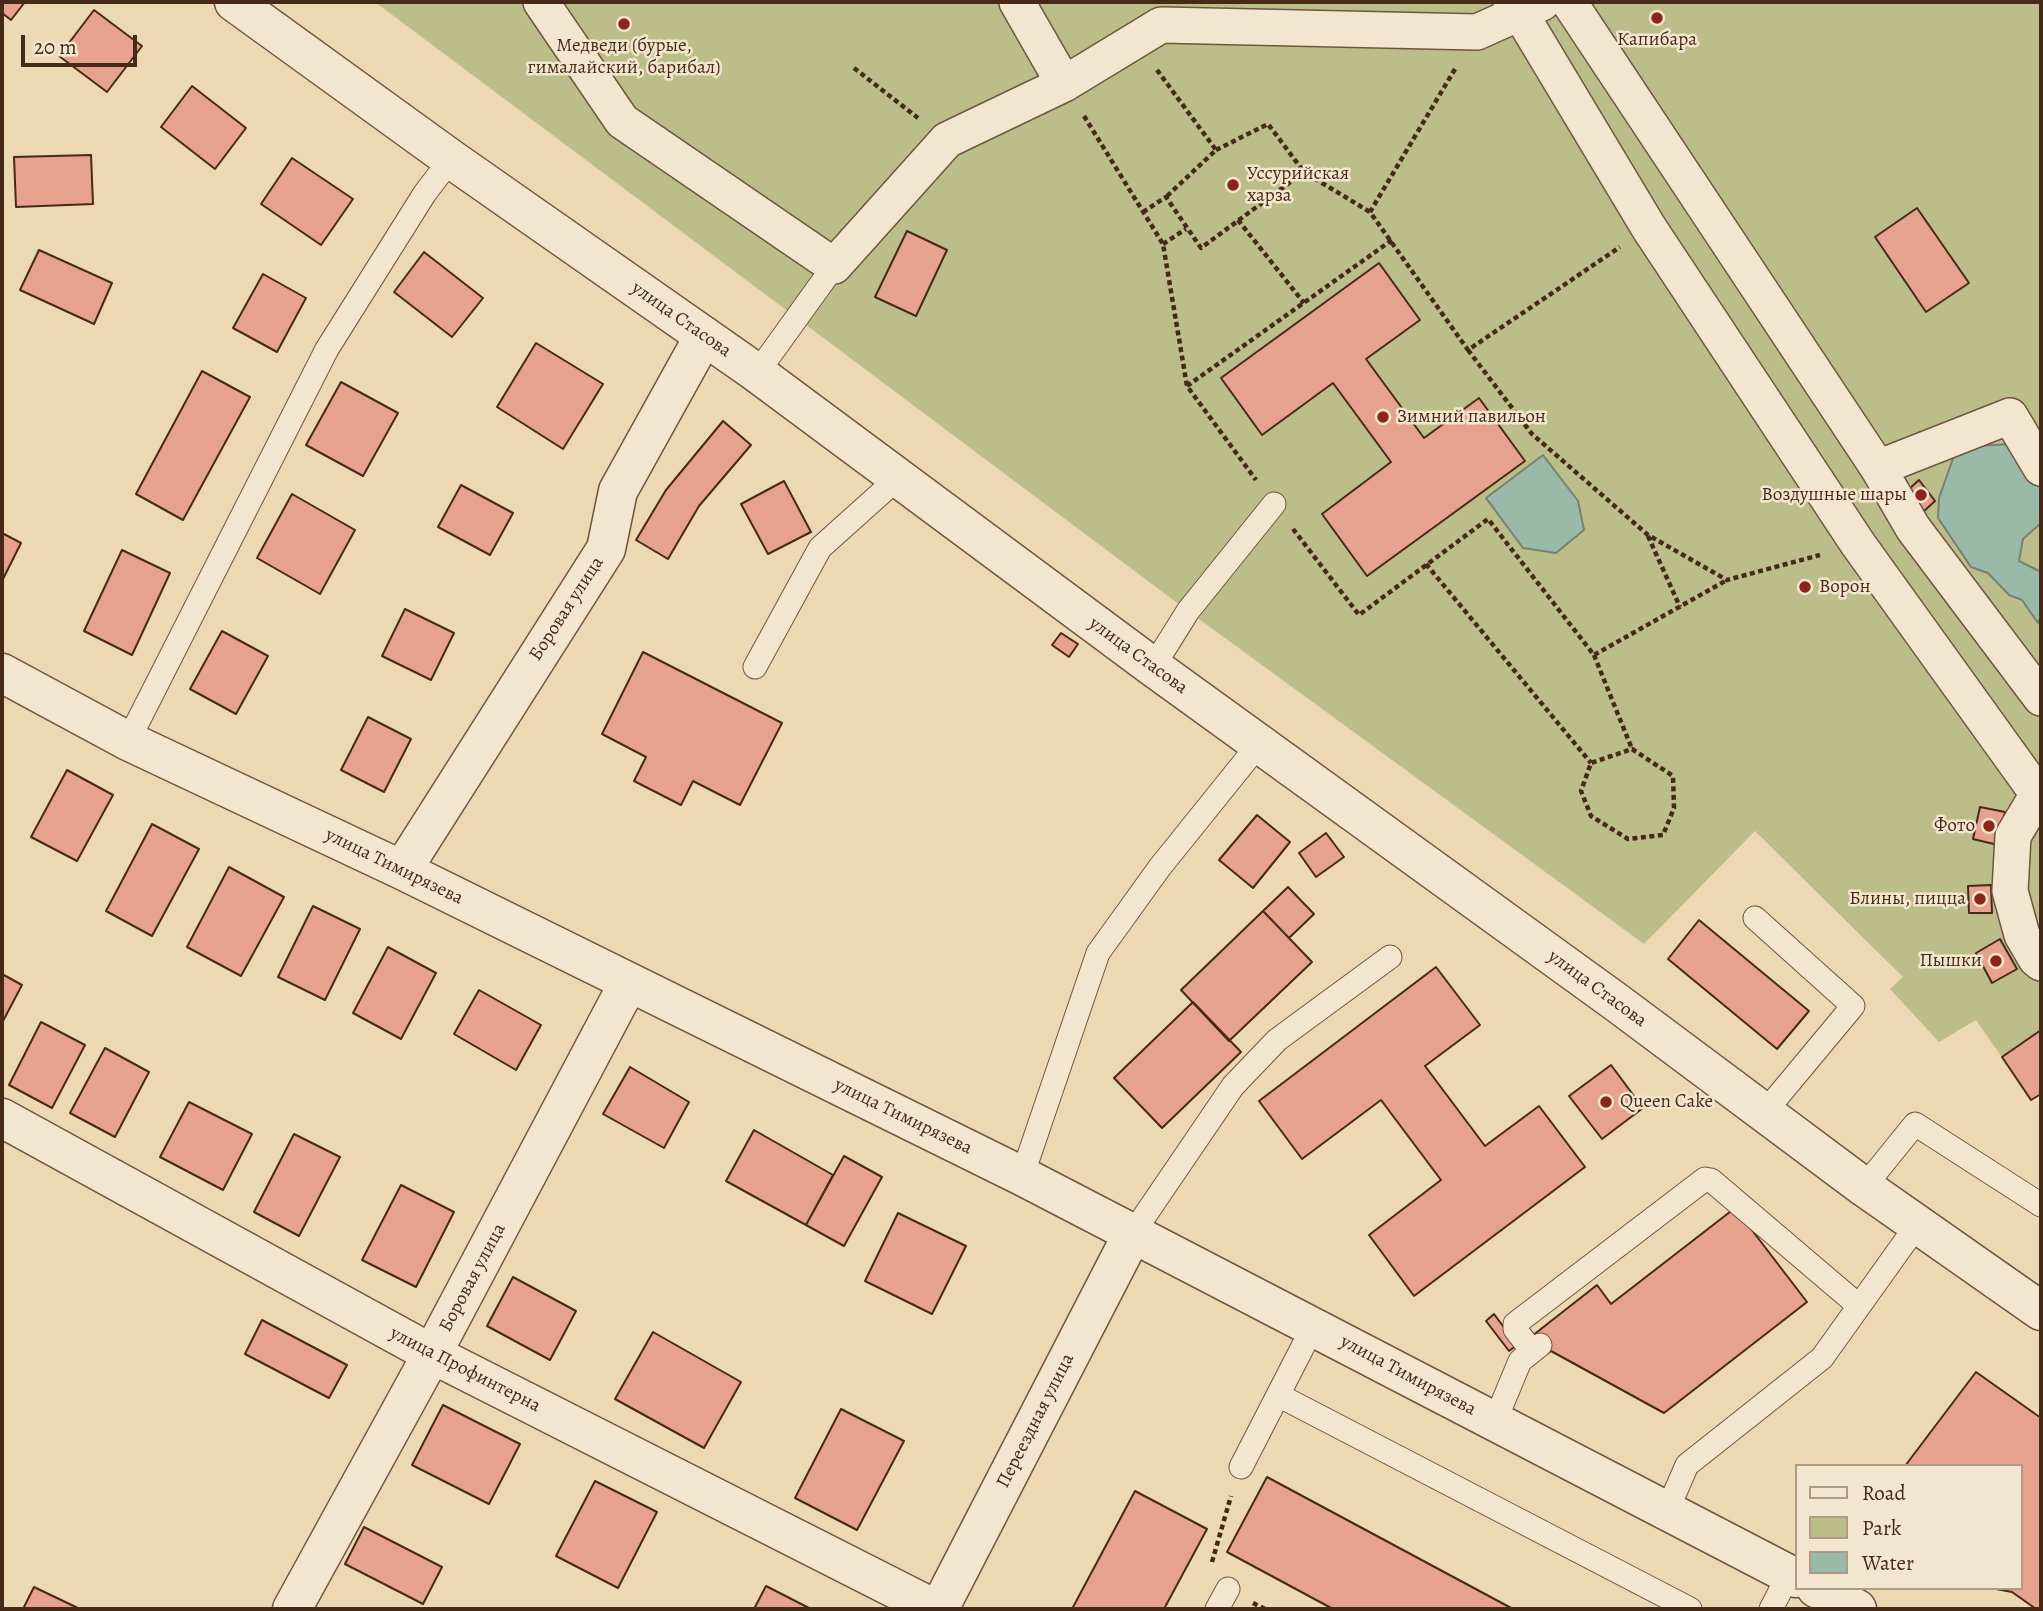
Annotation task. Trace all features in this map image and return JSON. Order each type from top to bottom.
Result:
[{"type":"street","name":"улица Стасова","points":[[234,2],[451,159],[757,373],[1153,667],[1616,1002],[1864,1187],[2041,1311]]},
{"type":"street","points":[[541,2],[622,121],[834,266],[947,140],[1064,84],[1161,25],[1477,32],[1526,5],[1649,228],[1858,544],[2039,791],[2013,836],[2011,891],[2022,935],[2041,963]]},
{"type":"street","points":[[1017,2],[1064,84]]},
{"type":"street","points":[[1569,2],[1878,468],[1913,528],[2041,698]]},
{"type":"street","name":"Боровая улица","points":[[402,870],[606,549],[618,491],[704,336]]},
{"type":"street","points":[[1878,468],[2010,416],[2041,468]]},
{"type":"street","name":"улица Тимирязева","points":[[2,673],[128,741],[402,870],[1023,1176],[1794,1577]]},
{"type":"street","name":"Боровая улица","points":[[292,1609],[432,1354],[629,982]]},
{"type":"street","name":"улица Профинтерна","points":[[2,1118],[432,1354],[937,1609]]},
{"type":"street","name":"Переездная улица","points":[[937,1609],[1133,1233]]},
{"type":"street","name":"улица Тимирязева","points":[[1820,1590],[1857,1609]]},
{"type":"lane","points":[[128,741],[327,349],[425,193],[451,159]]},
{"type":"lane","points":[[757,373],[834,266]]},
{"type":"lane","points":[[755,667],[820,548],[898,478]]},
{"type":"lane","points":[[1153,667],[1188,611],[1274,504]]},
{"type":"lane","points":[[1023,1176],[1098,953],[1160,866],[1259,744]]},
{"type":"lane","points":[[1755,918],[1853,1006],[1764,1113]]},
{"type":"lane","points":[[1133,1233],[1233,1086],[1277,1040],[1390,957]]},
{"type":"lane","points":[[1864,1187],[1915,1124],[2041,1205]]},
{"type":"lane","points":[[1495,1421],[1518,1364],[1536,1348],[1515,1329],[1515,1324],[1705,1179],[1711,1181],[1859,1306]]},
{"type":"lane","points":[[1667,1511],[1687,1465],[1822,1358],[1917,1225]]},
{"type":"lane","points":[[1241,1467],[1313,1326]]},
{"type":"lane","points":[[1278,1395],[1690,1609]]},
{"type":"lane","points":[[1771,1609],[1794,1586]]},
{"type":"path","points":[[1370,212],[1477,32]]},
{"type":"path","points":[[1136,41],[1216,150]]},
{"type":"path","points":[[854,68],[947,140]]},
{"type":"path","points":[[1064,84],[1163,244],[1187,386],[1359,615],[1488,519],[1594,655],[1632,748],[1673,776],[1674,808],[1663,835],[1628,839],[1591,816],[1581,791],[1591,763]]},
{"type":"path","points":[[1143,212],[1166,197],[1216,150],[1268,124],[1304,172],[1370,212],[1468,350],[1532,434],[1648,536],[1727,580]]},
{"type":"path","points":[[1166,197],[1201,248],[1304,172]]},
{"type":"path","points":[[1238,220],[1304,303]]},
{"type":"path","points":[[1468,350],[1649,228]]},
{"type":"path","points":[[1163,244],[1186,229]]},
{"type":"path","points":[[1187,386],[1392,240]]},
{"type":"path","points":[[1648,536],[1680,607]]},
{"type":"path","points":[[1594,655],[1727,580],[1858,544]]},
{"type":"path","points":[[1426,564],[1591,763]]},
{"type":"path","points":[[1591,763],[1632,748]]},
{"type":"path","points":[[1241,1467],[1220,1528],[1208,1578],[1223,1599],[1265,1609]]},
{"type":"green space","points":[[375,2],[2041,2],[2041,1049],[2011,1070],[1976,1020],[1939,1042],[1890,989],[1903,977],[1755,831],[1644,944],[1188,611]]},
{"type":"water","points":[[2012,444],[2041,476],[2041,523],[2023,539],[2019,561],[2041,572],[2041,616],[2038,623],[2022,600],[2009,595],[1988,573],[1971,567],[1938,518],[1939,498],[1957,447]]},
{"type":"water","points":[[1543,455],[1578,501],[1584,530],[1556,553],[1523,548],[1486,498]]},
{"type":"building","points":[[2,2],[25,2],[11,20],[2,13]]},
{"type":"building","points":[[94,10],[142,46],[107,92],[59,56]]},
{"type":"building","points":[[192,86],[246,128],[215,169],[161,127]]},
{"type":"building","points":[[91,155],[93,204],[16,207],[14,157]]},
{"type":"building","points":[[292,158],[353,199],[321,245],[261,204]]},
{"type":"building","points":[[1917,208],[1969,283],[1926,312],[1875,237]]},
{"type":"building","points":[[907,231],[947,250],[916,316],[875,297]]},
{"type":"building","points":[[39,250],[112,283],[94,324],[20,290]]},
{"type":"building","points":[[424,252],[483,298],[452,337],[394,292]]},
{"type":"building","name":"Зимний павильон","points":[[1379,263],[1420,320],[1366,359],[1424,438],[1479,398],[1525,461],[1367,576],[1322,514],[1391,462],[1333,383],[1262,435],[1221,378]]},
{"type":"building","points":[[263,274],[306,298],[277,352],[233,328]]},
{"type":"building","points":[[536,343],[603,384],[563,449],[497,407]]},
{"type":"building","points":[[202,371],[250,397],[183,520],[136,494]]},
{"type":"building","points":[[341,382],[398,413],[363,476],[306,445]]},
{"type":"building","points":[[723,421],[751,445],[699,506],[668,559],[636,540],[666,490]]},
{"type":"building","name":"Воздушные шары","points":[[1919,480],[1935,501],[1923,512],[1908,490]]},
{"type":"building","points":[[784,481],[811,532],[768,554],[741,504]]},
{"type":"building","points":[[461,485],[513,513],[490,555],[438,527]]},
{"type":"building","points":[[292,494],[355,530],[320,594],[257,558]]},
{"type":"building","points":[[2,533],[21,543],[2,581]]},
{"type":"building","points":[[122,550],[170,573],[132,655],[84,631]]},
{"type":"building","points":[[405,609],[454,633],[431,680],[382,656]]},
{"type":"building","points":[[222,631],[268,656],[236,714],[190,689]]},
{"type":"building","points":[[1061,633],[1078,644],[1069,657],[1052,645]]},
{"type":"building","points":[[643,652],[782,723],[740,805],[693,781],[681,805],[634,781],[646,757],[602,734]]},
{"type":"building","points":[[368,717],[411,739],[384,792],[341,770]]},
{"type":"building","points":[[67,770],[113,795],[77,861],[31,837]]},
{"type":"building","name":"Фото","points":[[1980,807],[2005,812],[1998,845],[1973,839]]},
{"type":"building","points":[[1257,815],[1290,842],[1253,888],[1219,860]]},
{"type":"building","points":[[152,824],[199,849],[152,936],[106,911]]},
{"type":"building","points":[[1326,833],[1344,857],[1316,877],[1299,853]]},
{"type":"building","points":[[229,867],[284,897],[241,976],[187,947]]},
{"type":"building","name":"Блины, пицца","points":[[1991,885],[1992,913],[1969,913],[1968,886]]},
{"type":"building","points":[[1288,887],[1314,914],[1289,938],[1263,911]]},
{"type":"building","points":[[313,906],[360,929],[325,1000],[278,977]]},
{"type":"building","points":[[1263,911],[1312,962],[1229,1041],[1181,990]]},
{"type":"building","points":[[1699,920],[1809,1011],[1777,1049],[1668,959]]},
{"type":"building","name":"Пышки","points":[[2000,939],[2017,969],[1992,983],[1976,953]]},
{"type":"building","points":[[388,947],[436,973],[401,1039],[353,1013]]},
{"type":"building","points":[[1436,967],[1480,1025],[1425,1066],[1485,1146],[1539,1106],[1585,1167],[1414,1296],[1369,1235],[1441,1180],[1381,1100],[1302,1159],[1259,1101]]},
{"type":"building","points":[[2,974],[22,985],[2,1023]]},
{"type":"building","points":[[479,990],[541,1025],[516,1070],[454,1034]]},
{"type":"building","points":[[1193,1002],[1241,1052],[1162,1128],[1114,1078]]},
{"type":"building","points":[[41,1022],[85,1045],[52,1108],[9,1085]]},
{"type":"building","points":[[2041,1030],[2041,1094],[2031,1100],[2002,1057]]},
{"type":"building","points":[[105,1048],[149,1072],[115,1137],[70,1113]]},
{"type":"building","name":"Queen Cake","points":[[1611,1065],[1643,1108],[1602,1139],[1569,1096]]},
{"type":"building","points":[[630,1067],[689,1102],[664,1148],[603,1114]]},
{"type":"building","points":[[189,1102],[252,1134],[223,1190],[160,1157]]},
{"type":"building","points":[[754,1130],[833,1175],[806,1225],[726,1181]]},
{"type":"building","points":[[294,1134],[340,1157],[299,1236],[254,1212]]},
{"type":"building","points":[[844,1156],[882,1177],[844,1246],[806,1225]]},
{"type":"building","points":[[401,1185],[454,1212],[416,1287],[362,1260]]},
{"type":"building","points":[[1735,1208],[1807,1302],[1664,1413],[1551,1351],[1547,1354],[1532,1336],[1597,1285],[1611,1304]]},
{"type":"building","points":[[898,1213],[966,1246],[932,1314],[865,1281]]},
{"type":"building","points":[[513,1277],[576,1311],[550,1360],[487,1326]]},
{"type":"building","points":[[1494,1314],[1517,1345],[1509,1351],[1486,1321]]},
{"type":"building","points":[[262,1320],[347,1365],[329,1398],[245,1354]]},
{"type":"building","points":[[653,1332],[741,1382],[704,1448],[615,1399]]},
{"type":"building","points":[[1976,1372],[2041,1418],[2041,1609],[2036,1609],[2012,1592],[2002,1590],[2022,1590],[2022,1464],[1907,1464]]},
{"type":"building","points":[[443,1405],[520,1444],[489,1504],[412,1465]]},
{"type":"building","points":[[841,1409],[904,1441],[857,1530],[795,1498]]},
{"type":"building","points":[[1267,1477],[1513,1609],[1333,1609],[1227,1552]]},
{"type":"building","points":[[595,1481],[657,1512],[618,1588],[556,1556]]},
{"type":"building","points":[[1135,1491],[1207,1529],[1164,1609],[1072,1609]]},
{"type":"building","points":[[364,1527],[442,1567],[423,1604],[345,1564]]},
{"type":"building","points":[[766,1586],[811,1609],[754,1609]]},
{"type":"building","points":[[34,1587],[80,1609],[23,1609]]},
{"type":"place","name":"Капибара","points":[[1657,18]]},
{"type":"place","name":"Медведи (бурые, гималайский, барибал)","points":[[624,24]]},
{"type":"place","name":"Уссурийская харза","points":[[1233,185]]},
{"type":"place","name":"Зимний павильон","points":[[1383,417]]},
{"type":"place","name":"Воздушные шары","points":[[1921,495]]},
{"type":"place","name":"Ворон","points":[[1805,587]]},
{"type":"place","name":"Фото","points":[[1989,826]]},
{"type":"place","name":"Блины, пицца","points":[[1980,899]]},
{"type":"place","name":"Пышки","points":[[1996,961]]},
{"type":"place","name":"Queen Cake","points":[[1606,1102]]}]
